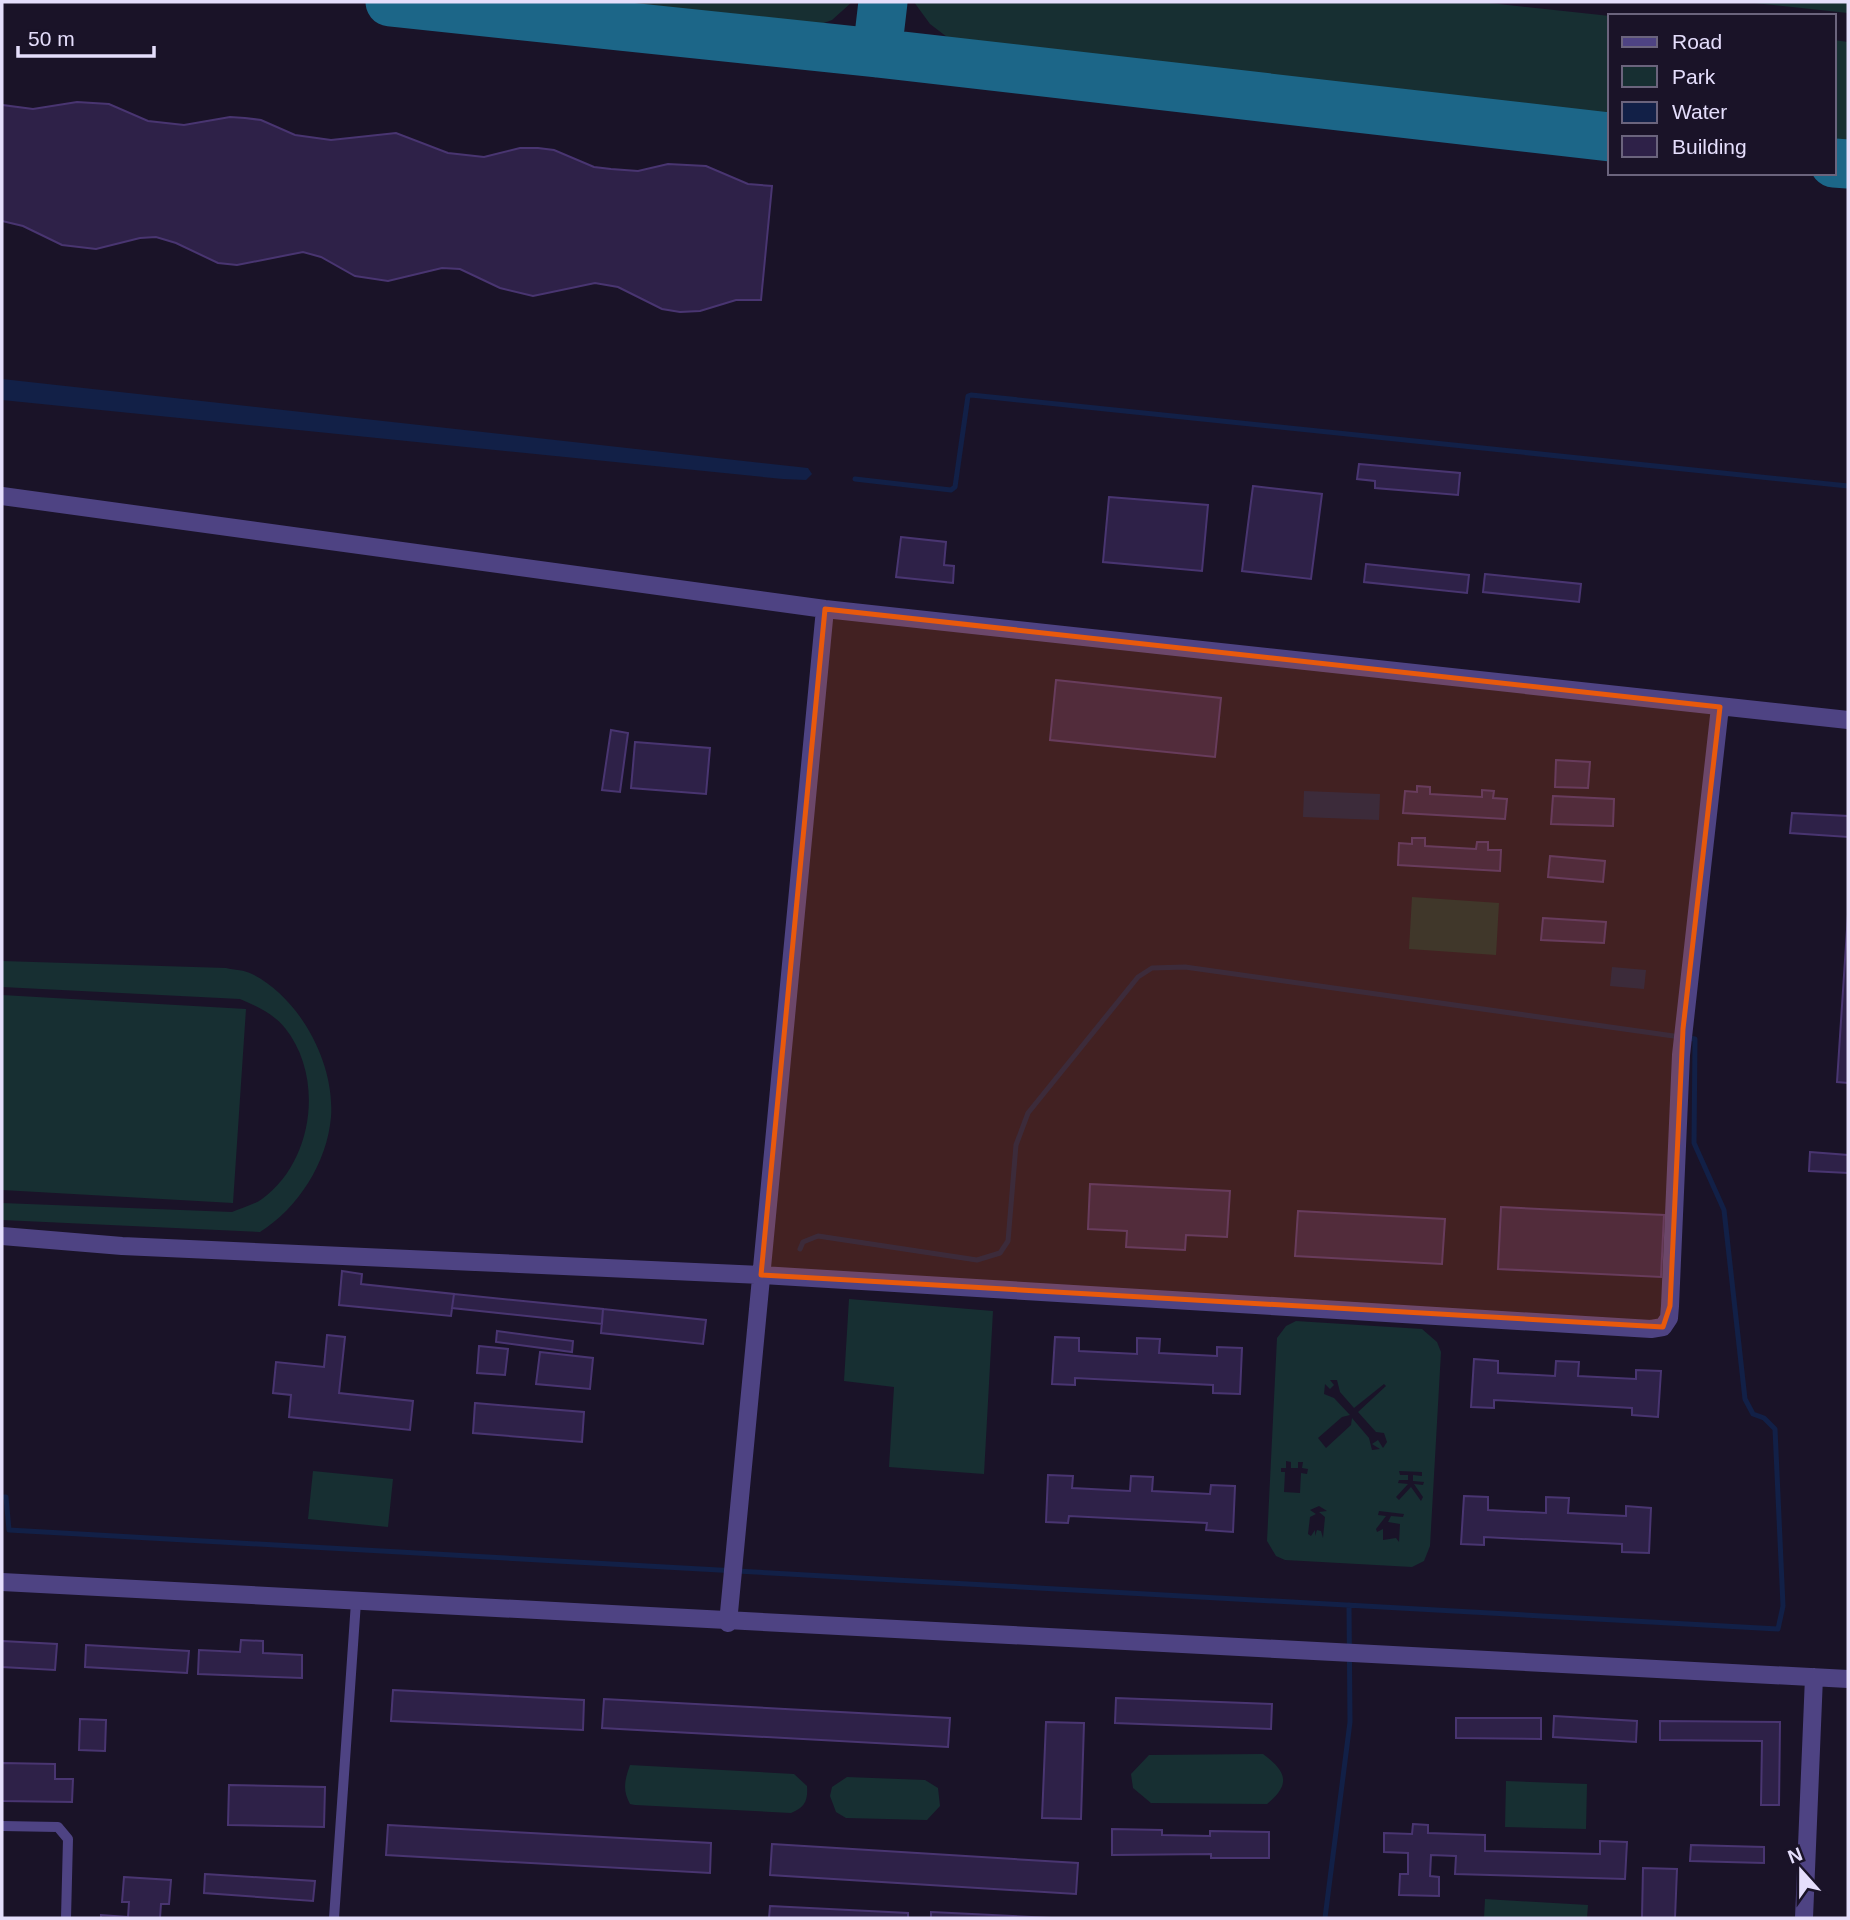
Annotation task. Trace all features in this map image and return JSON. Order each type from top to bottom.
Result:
[{"type":"street","points":[[2,496],[825,609],[1848,720]]},
{"type":"street","points":[[728,1622],[825,609]]},
{"type":"street","points":[[2,1236],[122,1246],[761,1275],[1651,1329],[1663,1327],[1669,1318],[1670,1306],[1683,1029],[1720,707]]},
{"type":"street","points":[[2,1582],[1848,1679]]},
{"type":"street","points":[[1804,1918],[1814,1677]]},
{"type":"lane","points":[[334,1918],[356,1602]]},
{"type":"lane","points":[[2,1826],[58,1827],[68,1839],[66,1918]]},
{"type":"highlighted area","points":[[825,609],[1720,707],[1683,1029],[1670,1306],[1663,1327],[761,1275]]},
{"type":"green space","points":[[506,2],[852,2],[832,20],[800,32]]},
{"type":"green space","points":[[914,2],[1480,2],[1608,16],[1608,121],[964,50],[930,24]]},
{"type":"green space","points":[[1745,2],[1848,2],[1848,13]]},
{"type":"green space","points":[[1836,40],[1848,42],[1848,147],[1836,145]]},
{"type":"green space","points":[[1412,897],[1499,903],[1496,955],[1409,949]]},
{"type":"green space","points":[[2,961],[226,968],[249,973],[269,985],[285,999],[311,1034],[327,1075],[331,1096],[331,1117],[324,1151],[298,1197],[274,1222],[260,1232],[2,1220],[2,1203],[232,1212],[251,1205],[279,1183],[293,1164],[308,1118],[309,1094],[298,1048],[285,1028],[270,1015],[240,999],[2,987]]},
{"type":"green space","points":[[2,995],[246,1009],[233,1203],[2,1190]]},
{"type":"green space","points":[[849,1299],[993,1311],[984,1474],[889,1467],[894,1387],[844,1381]]},
{"type":"green space","points":[[1296,1321],[1422,1329],[1437,1342],[1441,1352],[1430,1546],[1424,1561],[1412,1567],[1285,1560],[1276,1556],[1267,1541],[1277,1338],[1286,1326]],"holes":[[[1330,1380],[1337,1380],[1340,1392],[1354,1408],[1384,1384],[1386,1386],[1358,1412],[1376,1432],[1384,1433],[1387,1442],[1383,1448],[1378,1440],[1372,1444],[1380,1449],[1372,1450],[1369,1438],[1352,1418],[1351,1425],[1326,1448],[1318,1438],[1342,1417],[1350,1415],[1334,1398],[1324,1394],[1325,1384],[1330,1389],[1334,1385]],[[1286,1461],[1291,1462],[1291,1468],[1298,1468],[1298,1462],[1303,1462],[1302,1468],[1308,1469],[1307,1474],[1301,1473],[1300,1493],[1284,1492],[1285,1472],[1281,1472],[1281,1468],[1286,1468]],[[1399,1471],[1422,1472],[1422,1476],[1413,1475],[1413,1481],[1424,1482],[1423,1485],[1414,1484],[1423,1497],[1421,1501],[1411,1487],[1399,1500],[1396,1497],[1408,1484],[1398,1483],[1399,1480],[1408,1480],[1408,1475],[1400,1475]],[[1319,1506],[1327,1511],[1319,1512],[1325,1517],[1323,1538],[1321,1531],[1317,1530],[1315,1536],[1315,1530],[1311,1536],[1308,1534],[1310,1517],[1316,1514],[1310,1510]],[[1379,1511],[1404,1514],[1403,1517],[1391,1516],[1388,1522],[1400,1524],[1399,1542],[1396,1538],[1383,1540],[1383,1529],[1377,1532],[1376,1529],[1386,1516],[1378,1515]]]},
{"type":"green space","points":[[313,1471],[393,1479],[388,1527],[308,1519]]},
{"type":"green space","points":[[1263,1754],[1277,1767],[1283,1778],[1280,1790],[1267,1804],[1151,1803],[1133,1788],[1131,1774],[1149,1755]]},
{"type":"green space","points":[[630,1765],[794,1774],[807,1786],[807,1796],[805,1803],[791,1813],[635,1805],[630,1804],[625,1789]]},
{"type":"green space","points":[[847,1777],[925,1780],[938,1788],[940,1806],[927,1820],[846,1818],[836,1812],[830,1796],[832,1787]]},
{"type":"green space","points":[[1506,1781],[1587,1784],[1586,1829],[1505,1827]]},
{"type":"green space","points":[[1485,1899],[1588,1905],[1587,1918],[1484,1918]]},
{"type":"water","points":[[2,379],[808,468],[812,474],[806,480],[783,479],[2,400]]},
{"type":"water","points":[[1304,791],[1380,794],[1379,820],[1303,817]]},
{"type":"water","points":[[1612,967],[1646,970],[1644,989],[1610,986]]},
{"type":"building","points":[[77,102],[109,104],[148,121],[184,125],[230,117],[261,120],[295,135],[331,140],[396,133],[448,153],[484,157],[520,148],[538,148],[554,150],[594,167],[611,169],[638,171],[668,164],[706,166],[748,184],[772,186],[761,300],[736,300],[700,311],[680,312],[662,309],[618,287],[595,283],[533,296],[500,288],[460,269],[442,268],[388,281],[355,276],[321,257],[303,252],[237,265],[218,263],[176,243],[156,237],[140,238],[96,249],[62,245],[23,226],[2,221],[2,105],[33,109]]},
{"type":"building","points":[[1359,464],[1460,473],[1458,495],[1375,488],[1375,481],[1357,479]]},
{"type":"building","points":[[1253,486],[1322,494],[1311,579],[1242,571]]},
{"type":"building","points":[[1109,497],[1208,505],[1202,571],[1103,562]]},
{"type":"building","points":[[901,537],[946,542],[944,565],[954,566],[953,583],[896,577]]},
{"type":"building","points":[[1366,564],[1469,575],[1467,593],[1364,582]]},
{"type":"building","points":[[1485,574],[1581,584],[1579,602],[1483,592]]},
{"type":"building","points":[[1056,680],[1221,698],[1215,757],[1050,740]]},
{"type":"building","points":[[611,730],[628,733],[620,792],[602,790]]},
{"type":"building","points":[[635,742],[710,748],[706,794],[631,788]]},
{"type":"building","points":[[1556,760],[1590,762],[1588,788],[1555,787]]},
{"type":"building","points":[[1417,786],[1430,787],[1430,794],[1482,797],[1482,790],[1494,791],[1493,798],[1507,799],[1505,819],[1403,813],[1405,791],[1417,792]]},
{"type":"building","points":[[1553,796],[1614,799],[1613,826],[1551,824]]},
{"type":"building","points":[[1792,813],[1848,816],[1848,837],[1790,833]]},
{"type":"building","points":[[1412,838],[1425,838],[1425,846],[1476,849],[1477,842],[1488,842],[1488,850],[1501,850],[1500,871],[1398,865],[1399,843],[1412,844]]},
{"type":"building","points":[[1550,856],[1605,861],[1603,882],[1548,877]]},
{"type":"building","points":[[1848,914],[1848,1083],[1837,1082]]},
{"type":"building","points":[[1543,918],[1606,922],[1604,943],[1541,940]]},
{"type":"building","points":[[1810,1152],[1848,1155],[1848,1173],[1809,1171]]},
{"type":"building","points":[[1090,1184],[1230,1191],[1227,1237],[1186,1235],[1185,1250],[1126,1247],[1127,1231],[1088,1229]]},
{"type":"building","points":[[1501,1207],[1664,1215],[1661,1277],[1498,1269]]},
{"type":"building","points":[[1298,1211],[1445,1219],[1442,1264],[1295,1256]]},
{"type":"building","points":[[342,1271],[362,1274],[361,1284],[454,1294],[451,1316],[339,1305]]},
{"type":"building","points":[[454,1294],[603,1309],[602,1324],[452,1308]]},
{"type":"building","points":[[603,1309],[706,1320],[703,1344],[601,1333]]},
{"type":"building","points":[[497,1331],[573,1341],[572,1352],[496,1342]]},
{"type":"building","points":[[327,1335],[345,1337],[339,1393],[413,1401],[410,1430],[289,1417],[291,1395],[273,1393],[276,1362],[324,1367]]},
{"type":"building","points":[[1055,1337],[1079,1338],[1079,1351],[1137,1354],[1137,1338],[1160,1339],[1159,1353],[1217,1356],[1217,1347],[1242,1348],[1240,1394],[1213,1393],[1213,1385],[1075,1378],[1075,1385],[1052,1384]]},
{"type":"building","points":[[479,1346],[508,1349],[505,1375],[477,1373]]},
{"type":"building","points":[[540,1352],[593,1358],[590,1389],[536,1384]]},
{"type":"building","points":[[1474,1359],[1498,1361],[1498,1373],[1555,1376],[1556,1361],[1579,1362],[1578,1376],[1636,1379],[1636,1370],[1661,1371],[1658,1417],[1632,1415],[1632,1408],[1494,1400],[1494,1408],[1471,1407]]},
{"type":"building","points":[[475,1403],[584,1412],[582,1442],[473,1433]]},
{"type":"building","points":[[1048,1475],[1073,1476],[1072,1488],[1130,1491],[1131,1476],[1153,1477],[1152,1491],[1210,1494],[1211,1485],[1235,1486],[1233,1532],[1206,1530],[1207,1523],[1069,1516],[1068,1523],[1046,1522]]},
{"type":"building","points":[[1464,1496],[1488,1497],[1488,1510],[1546,1513],[1546,1497],[1569,1498],[1568,1513],[1626,1516],[1626,1506],[1651,1508],[1649,1553],[1622,1552],[1622,1544],[1484,1537],[1484,1545],[1461,1544]]},
{"type":"building","points":[[241,1640],[263,1641],[263,1653],[302,1655],[302,1678],[198,1674],[199,1650],[240,1652]]},
{"type":"building","points":[[2,1641],[57,1644],[55,1670],[2,1667]]},
{"type":"building","points":[[86,1645],[189,1651],[187,1673],[85,1667]]},
{"type":"building","points":[[393,1690],[584,1700],[583,1730],[391,1721]]},
{"type":"building","points":[[1116,1698],[1272,1704],[1271,1729],[1115,1723]]},
{"type":"building","points":[[604,1699],[950,1718],[948,1747],[602,1728]]},
{"type":"building","points":[[1554,1716],[1637,1721],[1636,1742],[1553,1737]]},
{"type":"building","points":[[1456,1718],[1541,1718],[1541,1739],[1456,1738]]},
{"type":"building","points":[[80,1719],[106,1720],[105,1751],[79,1750]]},
{"type":"building","points":[[1660,1721],[1780,1722],[1779,1805],[1761,1805],[1762,1741],[1660,1740]]},
{"type":"building","points":[[1046,1722],[1084,1723],[1081,1819],[1042,1818]]},
{"type":"building","points":[[2,1763],[55,1764],[55,1779],[73,1779],[72,1802],[2,1801]]},
{"type":"building","points":[[229,1785],[325,1787],[324,1827],[228,1825]]},
{"type":"building","points":[[1413,1824],[1428,1825],[1428,1833],[1485,1835],[1485,1851],[1600,1854],[1600,1841],[1627,1842],[1625,1879],[1455,1874],[1456,1856],[1431,1855],[1430,1876],[1439,1877],[1439,1896],[1399,1895],[1400,1874],[1408,1874],[1408,1853],[1384,1852],[1384,1833],[1412,1834]]},
{"type":"building","points":[[388,1825],[711,1843],[710,1873],[386,1855]]},
{"type":"building","points":[[1112,1829],[1162,1830],[1162,1835],[1210,1836],[1210,1831],[1269,1832],[1269,1858],[1211,1858],[1211,1854],[1112,1855]]},
{"type":"building","points":[[772,1844],[1078,1863],[1076,1894],[770,1875]]},
{"type":"building","points":[[1691,1845],[1764,1847],[1764,1863],[1690,1861]]},
{"type":"building","points":[[1643,1868],[1677,1869],[1675,1918],[1642,1918]]},
{"type":"building","points":[[205,1874],[315,1881],[313,1901],[204,1893]]},
{"type":"building","points":[[124,1877],[171,1880],[169,1904],[161,1904],[160,1918],[101,1918],[101,1915],[128,1917],[129,1902],[122,1902]]},
{"type":"building","points":[[770,1906],[908,1913],[908,1918],[769,1918]]},
{"type":"building","points":[[931,1912],[1052,1918],[931,1918]]},
{"type":"waterway","points":[[855,479],[951,490],[955,487],[968,396],[971,395],[1848,486]]},
{"type":"waterway","points":[[2,1497],[6,1497],[9,1530],[1778,1629],[1783,1606],[1775,1429],[1764,1418],[1753,1414],[1745,1399],[1724,1210],[1694,1143],[1695,1039],[1185,967],[1152,968],[1138,977],[1028,1113],[1016,1145],[1008,1241],[1000,1253],[977,1260],[818,1236],[803,1242],[800,1249]]},
{"type":"waterway","points":[[1325,1918],[1350,1722],[1349,1605]]},
{"type":"taxiway","points":[[390,2],[877,53],[1608,137]]},
{"type":"taxiway","points":[[877,53],[883,2]]},
{"type":"taxiway","points":[[1836,163],[1848,164]]}]
